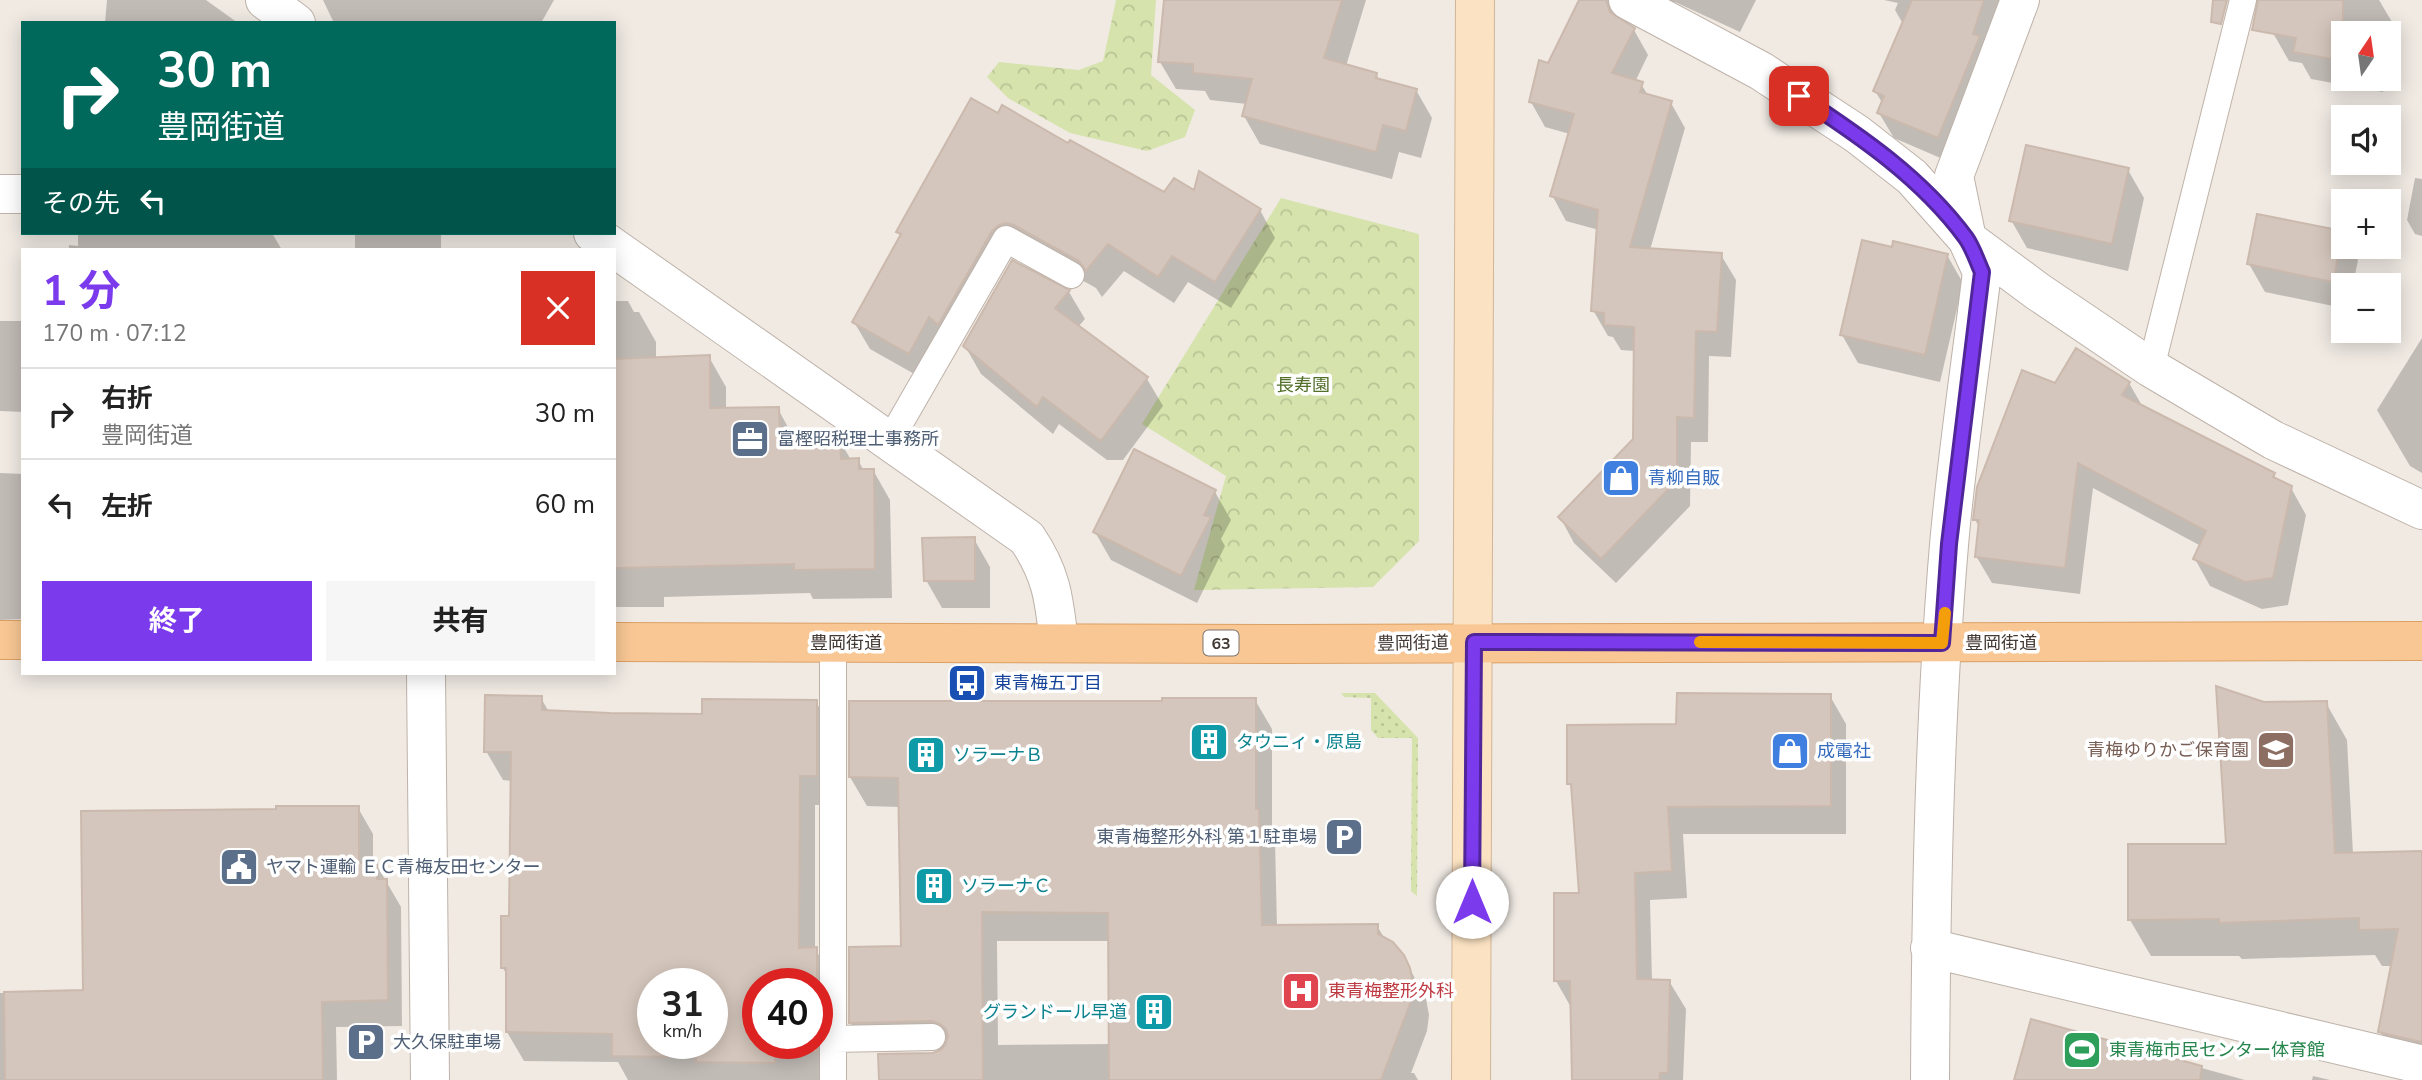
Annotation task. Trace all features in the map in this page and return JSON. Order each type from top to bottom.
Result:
[{"type":"main road","points":[[0,640],[21,640]]},
{"type":"main road","name":"豊岡街道","points":[[616,642],[1942,643],[2422,640]]},
{"type":"street","points":[[265,0],[293,21]]},
{"type":"street","points":[[1471,1080],[1475,0]]},
{"type":"street","points":[[1628,0],[1761,71],[1857,134],[1912,177],[1967,239],[2037,291],[2151,368],[2273,440],[2422,510]]},
{"type":"street","points":[[1930,1080],[1930,948],[1937,718],[1949,544],[1982,272],[1967,239],[1954,176],[2021,0]]},
{"type":"street","points":[[0,194],[21,194]]},
{"type":"street","points":[[596,235],[614,248]]},
{"type":"street","points":[[616,249],[1027,538],[1040,557],[1051,584],[1059,642]]},
{"type":"street","points":[[426,675],[430,1080]]},
{"type":"street","points":[[1930,948],[2402,1060],[2422,1067]]},
{"type":"lane","points":[[2151,368],[2243,0]]},
{"type":"lane","points":[[889,442],[1006,239],[1071,275]]},
{"type":"lane","points":[[833,644],[833,1078]]},
{"type":"lane","points":[[834,1039],[932,1037]]},
{"type":"green space","points":[[1116,0],[1156,0],[1151,75],[1195,110],[1185,137],[1147,151],[1070,133],[1008,98],[987,77],[999,62],[1079,70],[1103,61]]},
{"type":"green space","name":"長寿園","points":[[1281,198],[1419,234],[1419,541],[1373,587],[1194,590],[1226,476],[1142,424]]},
{"type":"green space","points":[[1341,693],[1375,693],[1418,738],[1417,896],[1411,891],[1412,738],[1378,738],[1371,730],[1371,698],[1344,697]]},
{"type":"building","points":[[1164,0],[1342,0],[1324,58],[1377,73],[1376,78],[1417,89],[1406,131],[1383,125],[1376,152],[1242,116],[1252,79],[1193,73],[1193,64],[1158,62]]},
{"type":"building","points":[[1579,0],[1606,0],[1610,12],[1635,28],[1612,73],[1643,82],[1640,92],[1672,101],[1630,247],[1722,253],[1717,332],[1696,331],[1694,418],[1677,417],[1677,480],[1601,559],[1558,517],[1633,439],[1634,327],[1604,325],[1604,313],[1591,311],[1598,210],[1550,196],[1574,114],[1529,102],[1539,60],[1548,63]]},
{"type":"building","points":[[1912,0],[1984,0],[1973,34],[1980,36],[1938,138],[1877,113],[1884,96],[1873,91]]},
{"type":"building","points":[[2213,0],[2227,0],[2221,24],[2211,22]]},
{"type":"building","points":[[2258,0],[2343,0],[2343,21],[2331,21],[2331,59],[2293,52],[2296,38],[2252,30]]},
{"type":"building","points":[[971,98],[998,113],[1002,105],[1068,143],[1070,140],[1164,192],[1174,178],[1194,190],[1199,171],[1261,209],[1215,282],[1172,256],[1158,277],[1108,244],[1086,271],[1079,261],[1014,225],[999,225],[992,231],[938,325],[929,317],[909,354],[852,322],[901,234],[896,232]]},
{"type":"building","points":[[2026,145],[2129,168],[2112,244],[2009,221]]},
{"type":"building","points":[[2257,214],[2331,229],[2331,259],[2338,259],[2335,273],[2331,273],[2331,282],[2247,264]]},
{"type":"building","points":[[1862,240],[1892,247],[1893,241],[1948,254],[1925,355],[1840,335]]},
{"type":"building","points":[[1012,260],[1070,290],[1055,308],[1148,377],[1101,441],[1043,397],[1037,407],[963,346]]},
{"type":"building","points":[[2076,348],[2130,382],[2122,395],[2275,473],[2273,477],[2292,486],[2273,578],[2245,582],[2193,559],[2206,531],[2078,463],[2065,568],[1975,557],[1979,520],[1973,520],[1977,487],[2022,370],[2055,383]]},
{"type":"building","points":[[710,355],[710,408],[779,407],[780,439],[840,438],[841,459],[859,458],[859,469],[874,469],[875,569],[794,570],[794,564],[616,568],[616,359]]},
{"type":"building","points":[[1134,449],[1216,490],[1204,515],[1211,517],[1181,576],[1093,532]]},
{"type":"building","points":[[975,537],[975,581],[924,581],[922,538]]},
{"type":"building","points":[[2216,686],[2264,702],[2327,701],[2335,853],[2422,851],[2422,1042],[2378,1032],[2398,929],[2359,930],[2359,918],[2219,923],[2219,919],[2128,920],[2128,844],[2226,844]]},
{"type":"building","points":[[1677,693],[1831,694],[1831,806],[1668,807],[1672,871],[1635,873],[1637,979],[1670,980],[1668,1073],[1660,1073],[1659,1080],[1572,1080],[1570,981],[1554,981],[1554,893],[1579,893],[1571,784],[1567,784],[1567,725],[1676,724]]},
{"type":"building","points":[[485,695],[542,696],[542,710],[610,713],[702,714],[702,699],[817,700],[817,776],[800,776],[799,948],[817,947],[817,968],[742,968],[742,1059],[775,1059],[775,1063],[696,1062],[696,1059],[728,1059],[728,968],[637,968],[637,1056],[612,1056],[612,1034],[506,1032],[506,968],[501,968],[501,916],[509,916],[511,752],[484,752]]},
{"type":"building","points":[[1162,698],[1256,698],[1256,809],[1259,809],[1262,925],[1378,924],[1378,934],[1393,942],[1404,955],[1413,984],[1411,1001],[1381,1080],[1109,1080],[1108,913],[982,912],[983,1080],[879,1080],[878,1054],[933,1053],[941,1050],[948,1036],[946,1029],[932,1021],[849,1023],[849,947],[901,946],[898,778],[849,777],[849,701],[1162,701]]},
{"type":"building","points":[[276,806],[359,806],[359,863],[377,863],[377,879],[387,879],[388,1000],[322,1002],[323,1080],[5,1080],[4,992],[83,990],[81,811],[276,809]]},
{"type":"building","name":"東青梅市民センター体育館","points":[[2031,1019],[2202,1066],[2200,1080],[2014,1080]]},
{"type":"slow traffic","points":[[1700,642],[1942,643],[1945,613]]},
{"type":"place","name":"富樫昭税理士事務所","points":[[750,439]]},
{"type":"place","name":"青柳自販","points":[[1621,478]]},
{"type":"place","name":"東青梅五丁目","points":[[967,683]]},
{"type":"place","name":"タウニィ・原島","points":[[1209,742]]},
{"type":"place","name":"青梅ゆりかご保育園","points":[[2276,750]]},
{"type":"place","name":"成電社","points":[[1790,751]]},
{"type":"place","name":"ソラーナＢ","points":[[926,755]]},
{"type":"place","name":"東青梅整形外科 第１駐車場","points":[[1344,837]]},
{"type":"place","name":"ヤマト運輸 ＥＣ青梅友田センター","points":[[239,867]]},
{"type":"place","name":"ソラーナＣ","points":[[934,886]]},
{"type":"place","name":"東青梅整形外科","points":[[1301,991]]},
{"type":"place","name":"グランドール早道","points":[[1154,1012]]},
{"type":"place","name":"大久保駐車場","points":[[366,1042]]},
{"type":"place","name":"東青梅市民センター体育館","points":[[2082,1050]]},
{"type":"route","points":[[1472,902],[1474,642],[1942,643],[1949,544],[1982,272],[1967,239],[1912,177],[1857,134],[1799,96]]}]
